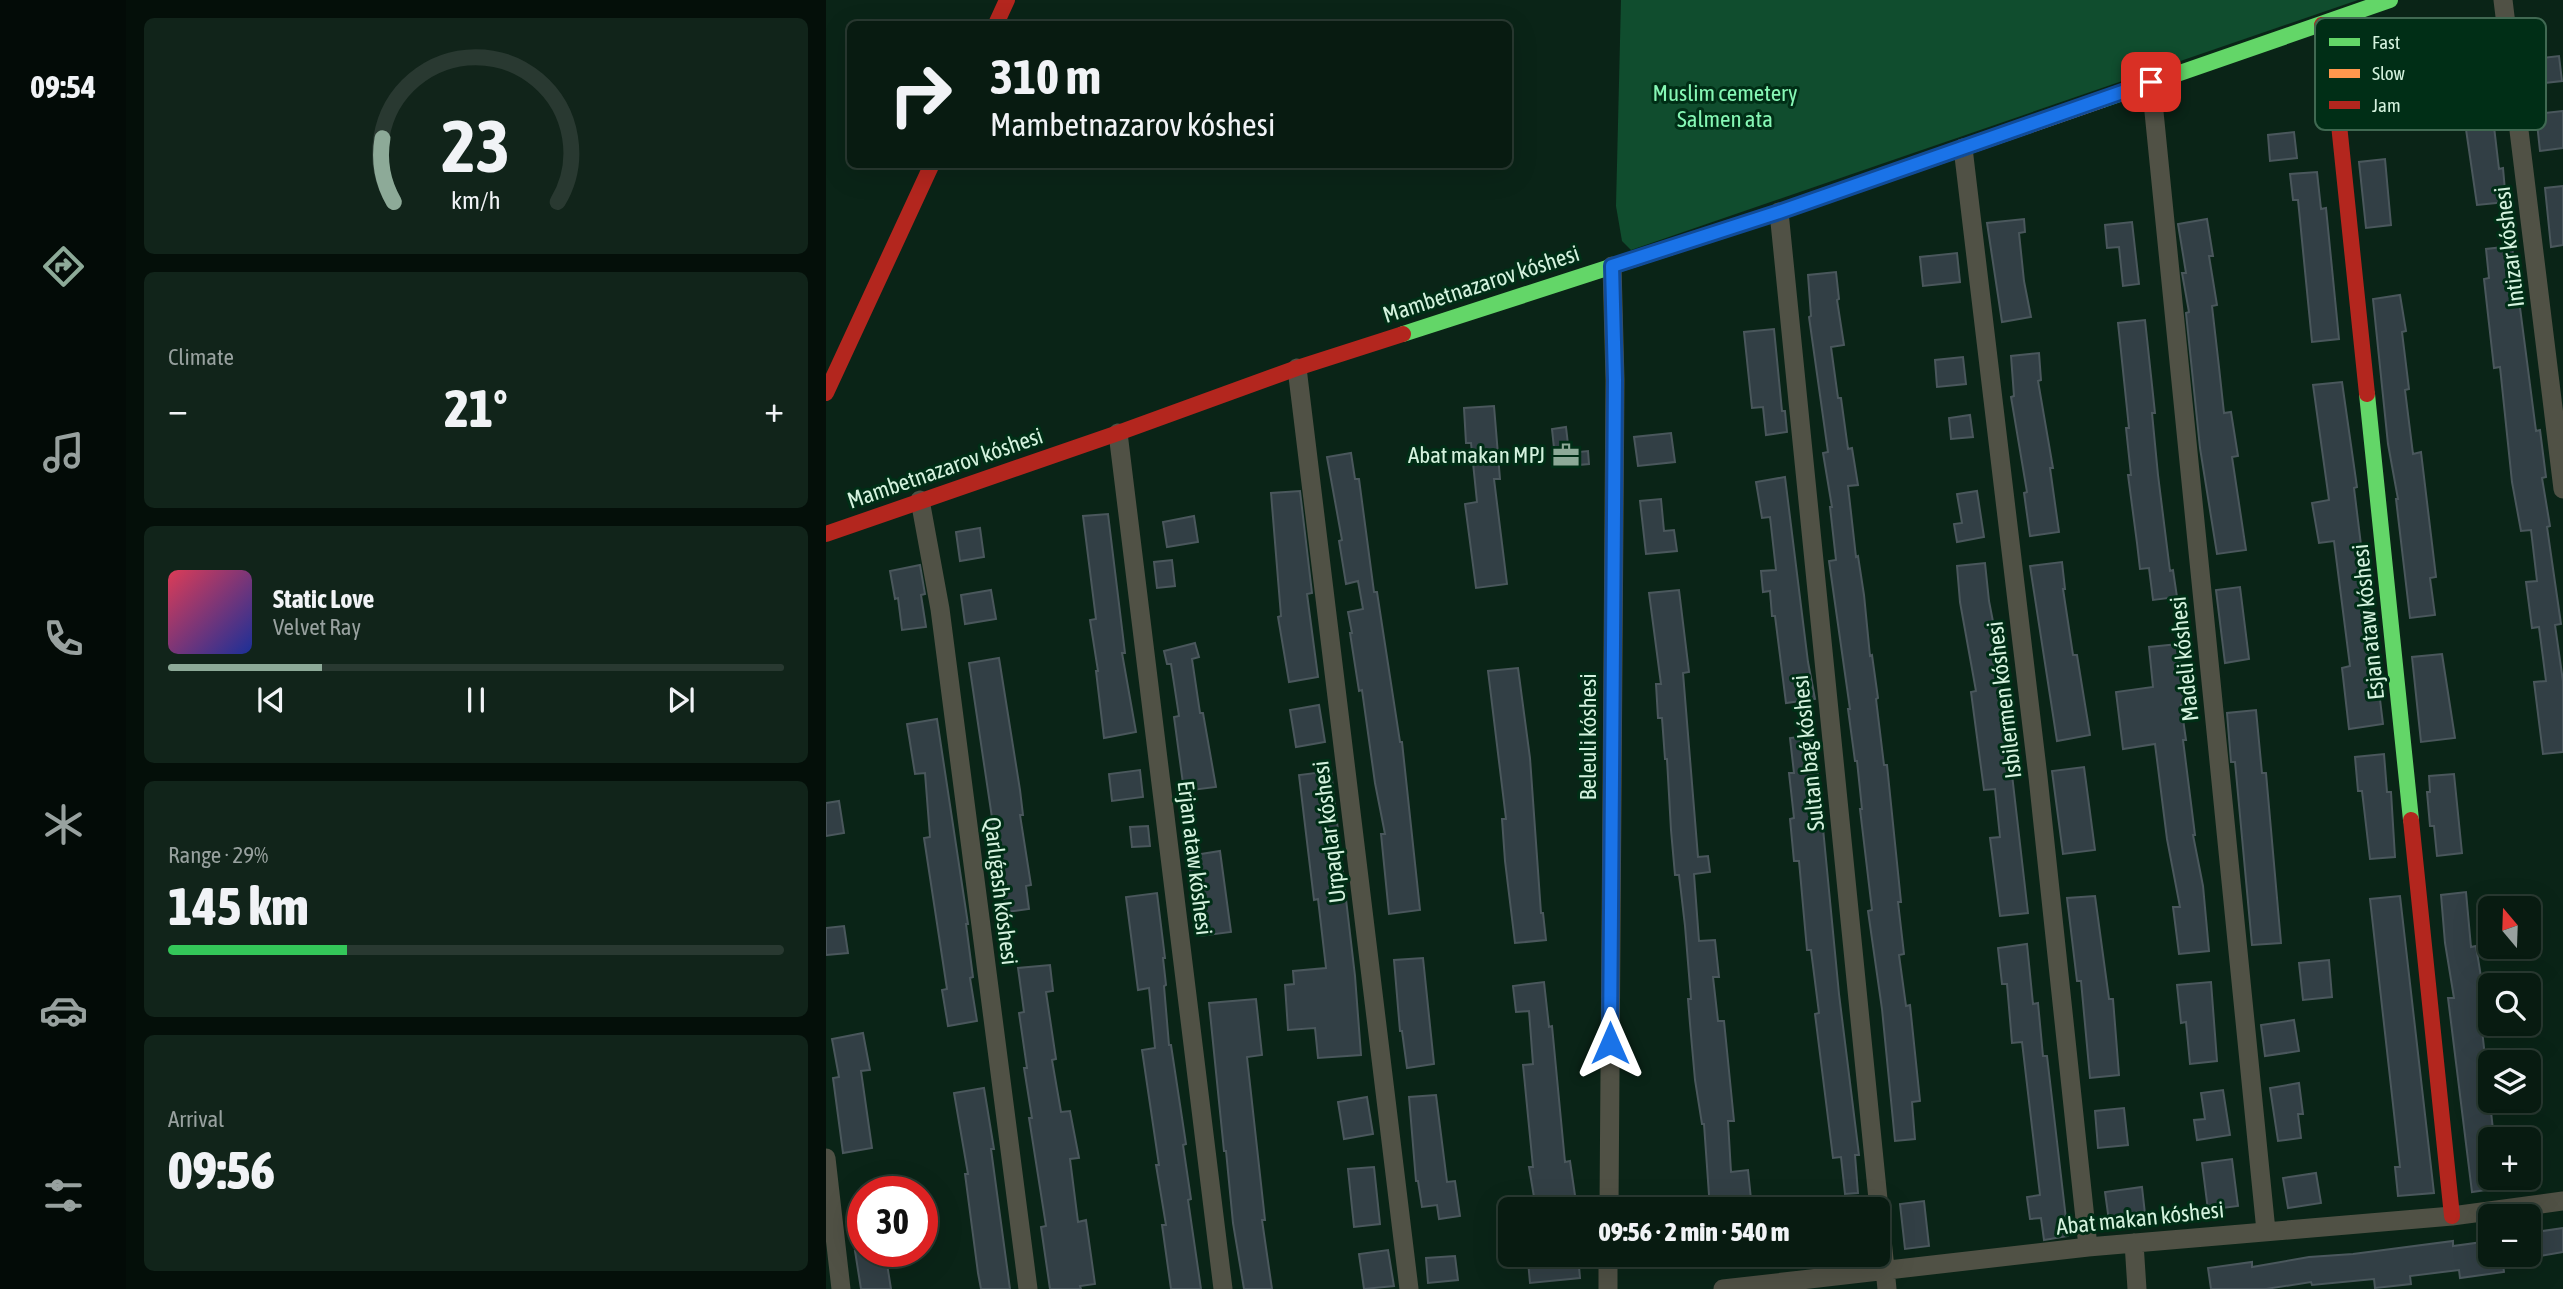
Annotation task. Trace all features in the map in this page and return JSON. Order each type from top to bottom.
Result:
[{"type":"street","points":[[997,21],[1007,0]]},
{"type":"street","name":"Mambetnazarov kóshesi","points":[[2341,18],[2390,0]]},
{"type":"street","name":"Intizar kóshesi","points":[[2503,0],[2505,18]]},
{"type":"street","name":"Mambetnazarov kóshesi","points":[[826,534],[1297,368],[1779,212],[2315,27]]},
{"type":"street","name":"Madeli kóshesi","points":[[2151,82],[2266,1231]]},
{"type":"street","name":"Esjan ataw kóshesi","points":[[2340,130],[2452,1216]]},
{"type":"street","name":"Intizar kóshesi","points":[[2519,130],[2563,489]]},
{"type":"street","name":"Isbilermen kóshesi","points":[[1963,148],[2040,791],[2088,1247]]},
{"type":"street","points":[[826,393],[930,168]]},
{"type":"street","name":"Sultan baǵ kóshesi","points":[[1779,212],[1886,1280]]},
{"type":"street","name":"Beleuli kóshesi","points":[[1609,1197],[1615,380],[1612,266]]},
{"type":"street","name":"Urpaqlar kóshesi","points":[[1297,368],[1409,1289]]},
{"type":"street","name":"Erjan ataw kóshesi","points":[[1118,433],[1223,1289]]},
{"type":"street","name":"Qarlıǵash kóshesi","points":[[920,500],[940,609],[1028,1289]]},
{"type":"street","points":[[826,1158],[841,1289]]},
{"type":"street","name":"Abat makan kóshesi","points":[[1723,1289],[1886,1280],[2088,1247],[2452,1216],[2563,1201]]},
{"type":"street","points":[[2134,1243],[2137,1289]]},
{"type":"street","points":[[1608,1267],[1608,1289]]},
{"type":"green space","name":"Muslim cemetery Salmen ata","points":[[1621,0],[2358,0],[1631,250],[1622,241],[1616,206]]},
{"type":"building","points":[[2559,56],[2562,81],[2546,83],[2546,58]]},
{"type":"building","points":[[2563,111],[2563,148],[2540,151],[2538,130],[2546,130],[2546,113]]},
{"type":"building","points":[[2466,130],[2494,130],[2499,169],[2503,168],[2506,202],[2477,205]]},
{"type":"building","points":[[2294,132],[2297,158],[2270,161],[2268,135]]},
{"type":"building","points":[[2385,159],[2391,225],[2366,228],[2359,162]]},
{"type":"building","points":[[2317,172],[2321,209],[2326,208],[2339,339],[2312,342],[2298,200],[2293,200],[2290,174]]},
{"type":"building","points":[[2563,186],[2563,245],[2551,247],[2545,188]]},
{"type":"building","points":[[2024,219],[2025,232],[2019,233],[2031,317],[2002,322],[1987,223]]},
{"type":"building","points":[[2207,219],[2213,256],[2209,256],[2217,305],[2212,306],[2224,413],[2231,412],[2238,456],[2232,457],[2246,550],[2217,554],[2200,448],[2186,313],[2189,312],[2182,273],[2186,273],[2178,224]]},
{"type":"building","points":[[2132,222],[2139,284],[2123,286],[2119,247],[2107,248],[2105,225]]},
{"type":"building","points":[[2512,246],[2536,431],[2540,430],[2546,477],[2542,478],[2550,526],[2547,527],[2561,624],[2555,625],[2563,681],[2563,752],[2543,754],[2534,682],[2546,681],[2539,627],[2532,628],[2526,582],[2537,581],[2531,530],[2521,531],[2512,482],[2500,367],[2494,368],[2484,279],[2489,278],[2486,249]]},
{"type":"building","points":[[1957,253],[1960,282],[1923,286],[1920,257]]},
{"type":"building","points":[[1836,272],[1844,345],[1831,347],[1838,398],[1841,398],[1848,449],[1852,448],[1858,485],[1848,486],[1878,698],[1884,765],[1887,765],[1901,902],[1898,902],[1904,954],[1899,955],[1906,1006],[1910,1005],[1920,1101],[1912,1102],[1915,1139],[1895,1141],[1882,1009],[1868,911],[1872,910],[1857,761],[1829,561],[1836,560],[1832,507],[1823,453],[1828,452],[1809,317],[1808,275]]},
{"type":"building","points":[[2400,295],[2406,331],[2402,332],[2409,389],[2405,390],[2413,454],[2421,452],[2436,577],[2430,578],[2435,615],[2410,618],[2373,299]]},
{"type":"building","points":[[2145,320],[2155,413],[2152,413],[2158,475],[2170,571],[2173,570],[2177,597],[2153,600],[2149,568],[2140,569],[2128,475],[2131,475],[2126,428],[2129,428],[2118,323]]},
{"type":"building","points":[[1774,329],[1782,411],[1785,411],[1787,432],[1766,435],[1763,407],[1752,408],[1744,332]]},
{"type":"building","points":[[2039,353],[2041,380],[2038,381],[2053,468],[2050,468],[2059,532],[2030,536],[2024,493],[2027,492],[2011,397],[2014,396],[2011,356]]},
{"type":"building","points":[[1963,357],[1966,384],[1937,387],[1935,360]]},
{"type":"building","points":[[2342,382],[2357,487],[2354,488],[2383,724],[2349,729],[2342,668],[2350,666],[2334,541],[2319,543],[2312,503],[2329,500],[2313,385]]},
{"type":"building","points":[[1494,406],[1500,479],[1494,479],[1507,584],[1476,588],[1465,504],[1477,502],[1471,443],[1466,443],[1464,408]]},
{"type":"building","points":[[1970,415],[1973,437],[1951,439],[1949,418]]},
{"type":"building","points":[[1566,427],[1569,453],[1588,451],[1589,464],[1556,467],[1552,429]]},
{"type":"building","points":[[1671,433],[1675,462],[1638,466],[1634,437]]},
{"type":"building","points":[[1351,453],[1355,479],[1359,479],[1374,592],[1377,592],[1402,742],[1420,910],[1389,914],[1381,834],[1385,834],[1362,690],[1359,691],[1348,612],[1363,609],[1358,581],[1346,584],[1339,541],[1342,540],[1327,457]]},
{"type":"building","points":[[1785,477],[1815,699],[1786,703],[1775,616],[1772,616],[1770,591],[1763,592],[1761,571],[1776,570],[1770,517],[1762,518],[1756,482]]},
{"type":"building","points":[[1300,491],[1312,593],[1307,594],[1318,677],[1289,682],[1278,617],[1281,616],[1271,493]]},
{"type":"building","points":[[1977,491],[1984,537],[1957,542],[1954,524],[1962,523],[1957,494]]},
{"type":"building","points":[[1661,499],[1664,531],[1674,530],[1677,551],[1646,554],[1640,501]]},
{"type":"building","points":[[1108,514],[1125,653],[1122,653],[1136,732],[1104,738],[1090,620],[1096,619],[1083,516]]},
{"type":"building","points":[[1194,516],[1198,542],[1167,547],[1163,522]]},
{"type":"building","points":[[980,528],[984,557],[960,561],[956,532]]},
{"type":"building","points":[[1172,560],[1175,586],[1157,588],[1154,562]]},
{"type":"building","points":[[2062,562],[2063,589],[2073,655],[2077,655],[2090,735],[2057,741],[2030,566]]},
{"type":"building","points":[[1985,563],[1996,637],[1992,638],[2008,740],[2028,913],[2000,916],[1990,838],[2000,837],[1995,789],[1984,790],[1971,692],[1976,691],[1960,602],[1957,566]]},
{"type":"building","points":[[920,565],[925,594],[921,595],[926,627],[902,630],[898,598],[895,599],[890,571]]},
{"type":"building","points":[[2240,587],[2249,659],[2225,663],[2216,590]]},
{"type":"building","points":[[991,590],[996,619],[965,624],[961,595]]},
{"type":"building","points":[[1679,590],[1689,672],[1683,673],[1698,857],[1708,856],[1710,872],[1694,874],[1699,941],[1715,940],[1719,977],[1713,977],[1718,1021],[1724,1021],[1734,1121],[1728,1121],[1731,1172],[1748,1170],[1751,1197],[1709,1197],[1704,1124],[1695,1080],[1690,1024],[1688,999],[1691,999],[1685,926],[1679,875],[1675,875],[1662,718],[1658,718],[1656,684],[1661,684],[1649,593]]},
{"type":"building","points":[[1195,643],[1199,657],[1192,659],[1216,787],[1184,791],[1174,717],[1179,716],[1171,664],[1167,664],[1164,651]]},
{"type":"building","points":[[2178,644],[2182,682],[2190,681],[2193,703],[2181,705],[2186,740],[2183,740],[2209,951],[2179,954],[2173,907],[2180,907],[2167,839],[2155,744],[2123,749],[2116,692],[2153,687],[2149,647]]},
{"type":"building","points":[[2442,654],[2455,738],[2421,742],[2412,657]]},
{"type":"building","points":[[999,658],[1020,790],[1023,815],[1020,815],[1031,885],[1026,886],[1029,909],[1006,912],[969,663]]},
{"type":"building","points":[[1518,668],[1530,758],[1541,913],[1546,940],[1515,943],[1505,861],[1502,819],[1506,819],[1488,671]]},
{"type":"building","points":[[1319,705],[1325,742],[1296,747],[1290,710]]},
{"type":"building","points":[[2256,710],[2262,773],[2266,773],[2281,943],[2252,945],[2235,762],[2231,762],[2227,713]]},
{"type":"building","points":[[937,719],[968,924],[973,977],[970,978],[977,1021],[948,1026],[942,990],[947,989],[924,838],[930,837],[925,773],[915,774],[907,724]]},
{"type":"building","points":[[1814,735],[1839,994],[1859,1155],[1855,1155],[1858,1193],[1845,1194],[1841,1157],[1833,1158],[1815,1014],[1819,1013],[1811,950],[1807,950],[1799,861],[1794,861],[1790,819],[1794,818],[1789,773],[1794,773],[1790,738]]},
{"type":"building","points":[[2384,754],[2387,792],[2391,792],[2395,857],[2370,859],[2355,757]]},
{"type":"building","points":[[2084,767],[2095,850],[2063,854],[2052,771]]},
{"type":"building","points":[[1140,770],[1143,797],[1112,801],[1109,774]]},
{"type":"building","points":[[1331,771],[1355,976],[1361,1055],[1318,1058],[1315,1028],[1288,1030],[1285,985],[1294,984],[1293,971],[1326,968],[1318,899],[1314,900],[1299,775]]},
{"type":"building","points":[[2454,774],[2462,853],[2437,856],[2434,826],[2430,826],[2427,792],[2430,792],[2429,776]]},
{"type":"building","points":[[839,801],[844,833],[826,836],[826,803]]},
{"type":"building","points":[[1148,826],[1150,846],[1132,847],[1130,827]]},
{"type":"building","points":[[1220,851],[1231,932],[1200,936],[1188,856]]},
{"type":"building","points":[[2466,892],[2471,947],[2476,946],[2480,973],[2478,973],[2477,984],[2478,1036],[2483,1036],[2484,1050],[2478,1050],[2478,1113],[2491,1113],[2493,1127],[2478,1127],[2478,1190],[2486,1190],[2472,1192],[2448,998],[2454,998],[2441,895]]},
{"type":"building","points":[[1157,893],[1165,958],[1164,986],[1169,1045],[1186,1144],[1183,1145],[1191,1199],[1188,1200],[1201,1289],[1171,1289],[1162,1225],[1166,1225],[1156,1165],[1159,1165],[1142,1050],[1155,1048],[1149,988],[1138,990],[1126,897]]},
{"type":"building","points":[[2095,896],[2109,999],[2113,999],[2119,1075],[2090,1078],[2081,981],[2077,981],[2067,898]]},
{"type":"building","points":[[2400,896],[2434,1193],[2398,1196],[2395,1167],[2400,1167],[2370,899]]},
{"type":"building","points":[[844,926],[848,953],[826,955],[826,928]]},
{"type":"building","points":[[2027,944],[2033,1004],[2038,1003],[2043,1056],[2047,1056],[2068,1236],[2044,1240],[2041,1218],[2030,1219],[2027,1197],[2040,1195],[2022,1042],[2012,1043],[2007,984],[2002,984],[1998,948]]},
{"type":"building","points":[[1423,958],[1434,1064],[1407,1068],[1400,1031],[1394,960]]},
{"type":"building","points":[[2329,960],[2332,997],[2303,1000],[2299,963]]},
{"type":"building","points":[[1050,965],[1053,991],[1046,992],[1056,1059],[1052,1060],[1061,1112],[1070,1111],[1079,1158],[1070,1159],[1078,1222],[1086,1220],[1095,1284],[1080,1286],[1081,1289],[1050,1289],[1041,1227],[1046,1226],[1024,1068],[1027,1068],[1019,1013],[1024,1012],[1018,968]]},
{"type":"building","points":[[1544,982],[1549,1027],[1552,1026],[1565,1162],[1570,1161],[1575,1197],[1534,1197],[1529,1167],[1533,1167],[1523,1065],[1533,1064],[1529,1011],[1516,1012],[1513,986]]},
{"type":"building","points":[[2211,982],[2217,1061],[2190,1064],[2186,1022],[2181,1023],[2177,985]]},
{"type":"building","points":[[1256,999],[1262,1055],[1247,1057],[1265,1220],[1262,1220],[1272,1289],[1244,1289],[1224,1151],[1209,1003]]},
{"type":"building","points":[[2294,1020],[2299,1051],[2265,1056],[2261,1025]]},
{"type":"building","points":[[863,1033],[870,1070],[861,1071],[872,1148],[843,1153],[833,1078],[839,1077],[832,1039]]},
{"type":"building","points":[[2299,1083],[2303,1114],[2298,1114],[2301,1138],[2278,1141],[2270,1088]]},
{"type":"building","points":[[984,1088],[1010,1289],[981,1289],[965,1174],[968,1174],[954,1093]]},
{"type":"building","points":[[2223,1090],[2230,1135],[2197,1140],[2194,1120],[2205,1119],[2201,1093]]},
{"type":"building","points":[[1436,1095],[1447,1182],[1455,1181],[1460,1216],[1439,1219],[1437,1205],[1422,1207],[1416,1181],[1409,1097]]},
{"type":"building","points":[[1367,1097],[1373,1134],[1344,1139],[1338,1102]]},
{"type":"building","points":[[2124,1108],[2128,1145],[2098,1148],[2095,1111]]},
{"type":"building","points":[[2232,1159],[2238,1206],[2208,1210],[2202,1163]]},
{"type":"building","points":[[1374,1167],[1380,1224],[1354,1227],[1348,1169]]},
{"type":"building","points":[[2316,1173],[2321,1203],[2288,1208],[2283,1178]]},
{"type":"building","points":[[2142,1187],[2146,1223],[2110,1228],[2105,1192]]},
{"type":"building","points":[[1924,1201],[1929,1246],[1905,1249],[1900,1204]]},
{"type":"building","points":[[2563,1228],[2563,1252],[2541,1256],[2541,1231]]},
{"type":"building","points":[[2453,1241],[2453,1246],[2478,1243],[2478,1267],[2503,1267],[2504,1272],[2460,1278],[2459,1270],[2410,1276],[2411,1284],[2375,1288],[2374,1279],[2312,1285],[2311,1282],[2266,1289],[2211,1289],[2208,1268],[2252,1262],[2252,1267],[2309,1257]]},
{"type":"building","points":[[1388,1250],[1394,1286],[1364,1289],[1359,1254]]},
{"type":"building","points":[[1455,1256],[1458,1280],[1428,1283],[1426,1258]]},
{"type":"building","points":[[858,1267],[888,1267],[891,1289],[861,1289]]},
{"type":"building","points":[[1529,1267],[1579,1267],[1580,1278],[1530,1283]]},
{"type":"traffic: fast","points":[[2338,18],[2390,0]]},
{"type":"traffic: fast","points":[[2102,100],[2315,26]]},
{"type":"traffic: fast","points":[[1403,334],[1669,248]]},
{"type":"traffic: fast","points":[[2367,394],[2411,820]]},
{"type":"traffic: slow","points":[[1669,248],[2102,100]]},
{"type":"traffic: jam","points":[[997,21],[1007,0]]},
{"type":"traffic: jam","points":[[2340,130],[2367,394]]},
{"type":"traffic: jam","points":[[826,393],[930,168]]},
{"type":"traffic: jam","points":[[826,534],[1297,368],[1403,334]]},
{"type":"traffic: jam","points":[[2411,820],[2452,1216]]},
{"type":"place","name":"Abat makan MPJ","points":[[1566,455]]},
{"type":"route","points":[[1610,1043],[1615,380],[1612,266],[1779,212],[2151,82]]}]
